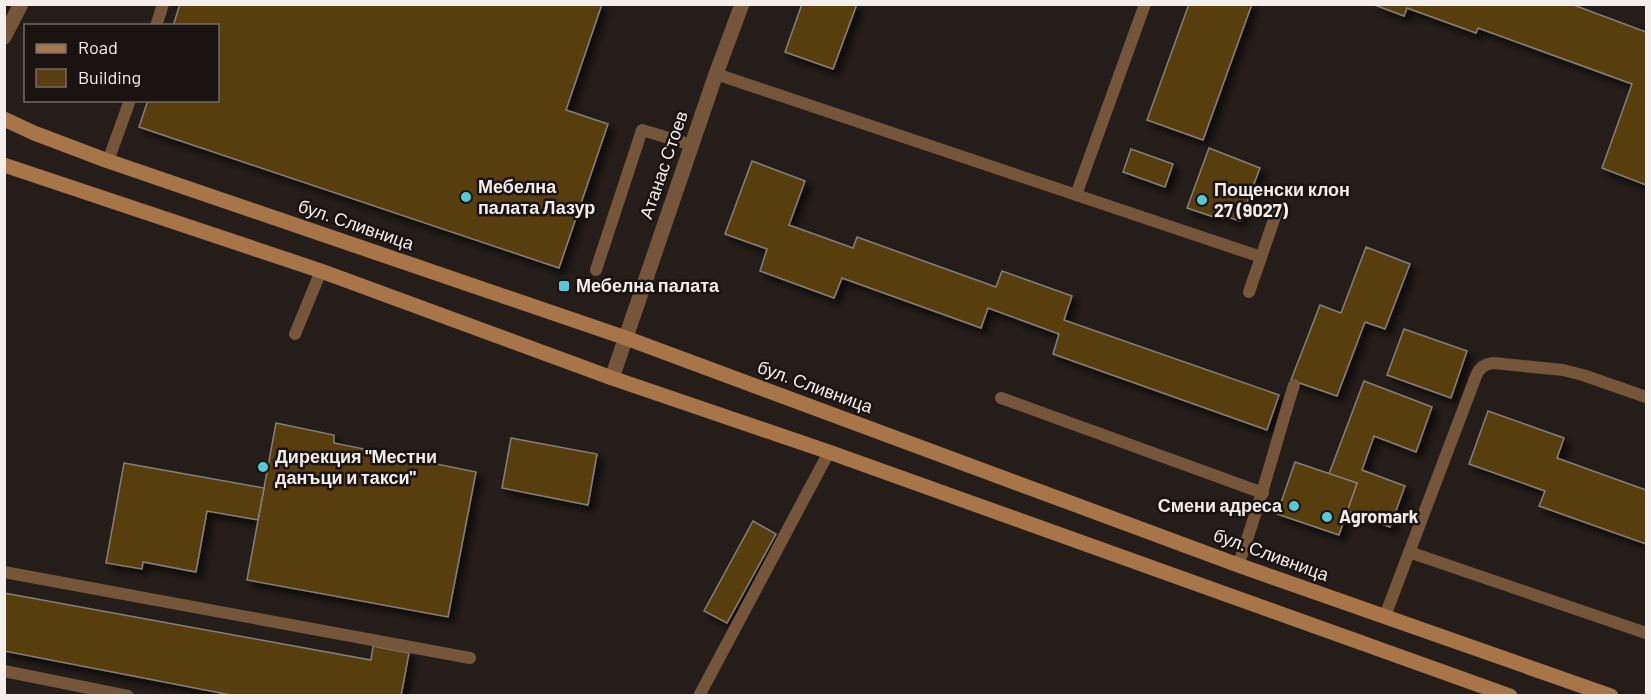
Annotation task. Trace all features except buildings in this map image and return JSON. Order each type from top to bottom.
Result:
[{"type":"main road","name":"бул. Сливница","points":[[4,119],[34,134],[108,161],[626,338],[1238,565],[1611,696]]},
{"type":"main road","points":[[4,165],[321,271],[612,378],[829,452],[1510,696]]},
{"type":"street","points":[[4,36],[21,4]]},
{"type":"street","name":"Атанас Стоев","points":[[612,378],[692,146],[737,6]]},
{"type":"lane","points":[[157,24],[163,4]]},
{"type":"lane","points":[[1076,195],[1145,4]]},
{"type":"lane","points":[[716,74],[1261,257]]},
{"type":"lane","points":[[108,161],[129,102]]},
{"type":"lane","points":[[596,270],[642,130],[692,146]]},
{"type":"lane","points":[[1249,292],[1277,211]]},
{"type":"lane","points":[[295,334],[321,271]]},
{"type":"lane","points":[[1385,616],[1478,371],[1487,364],[1493,363],[1563,370],[1647,397]]},
{"type":"lane","points":[[1238,565],[1263,494],[1276,440],[1294,385]]},
{"type":"lane","points":[[1001,398],[1263,494]]},
{"type":"lane","points":[[699,696],[829,452]]},
{"type":"lane","points":[[1409,552],[1647,633]]},
{"type":"lane","points":[[4,572],[471,658]]},
{"type":"lane","points":[[4,672],[120,695]]},
{"type":"place","name":"Мебелна палата Лазур","points":[[466,197]]},
{"type":"place","name":"Пощенски клон 27 (9027)","points":[[1202,200]]},
{"type":"place","name":"Мебелна палата","points":[[564,286]]},
{"type":"place","name":"Дирекция \"Местни данъци и такси\"","points":[[263,467]]},
{"type":"place","name":"Смени адреса","points":[[1294,506]]},
{"type":"place","name":"Agromark","points":[[1327,517]]}]
